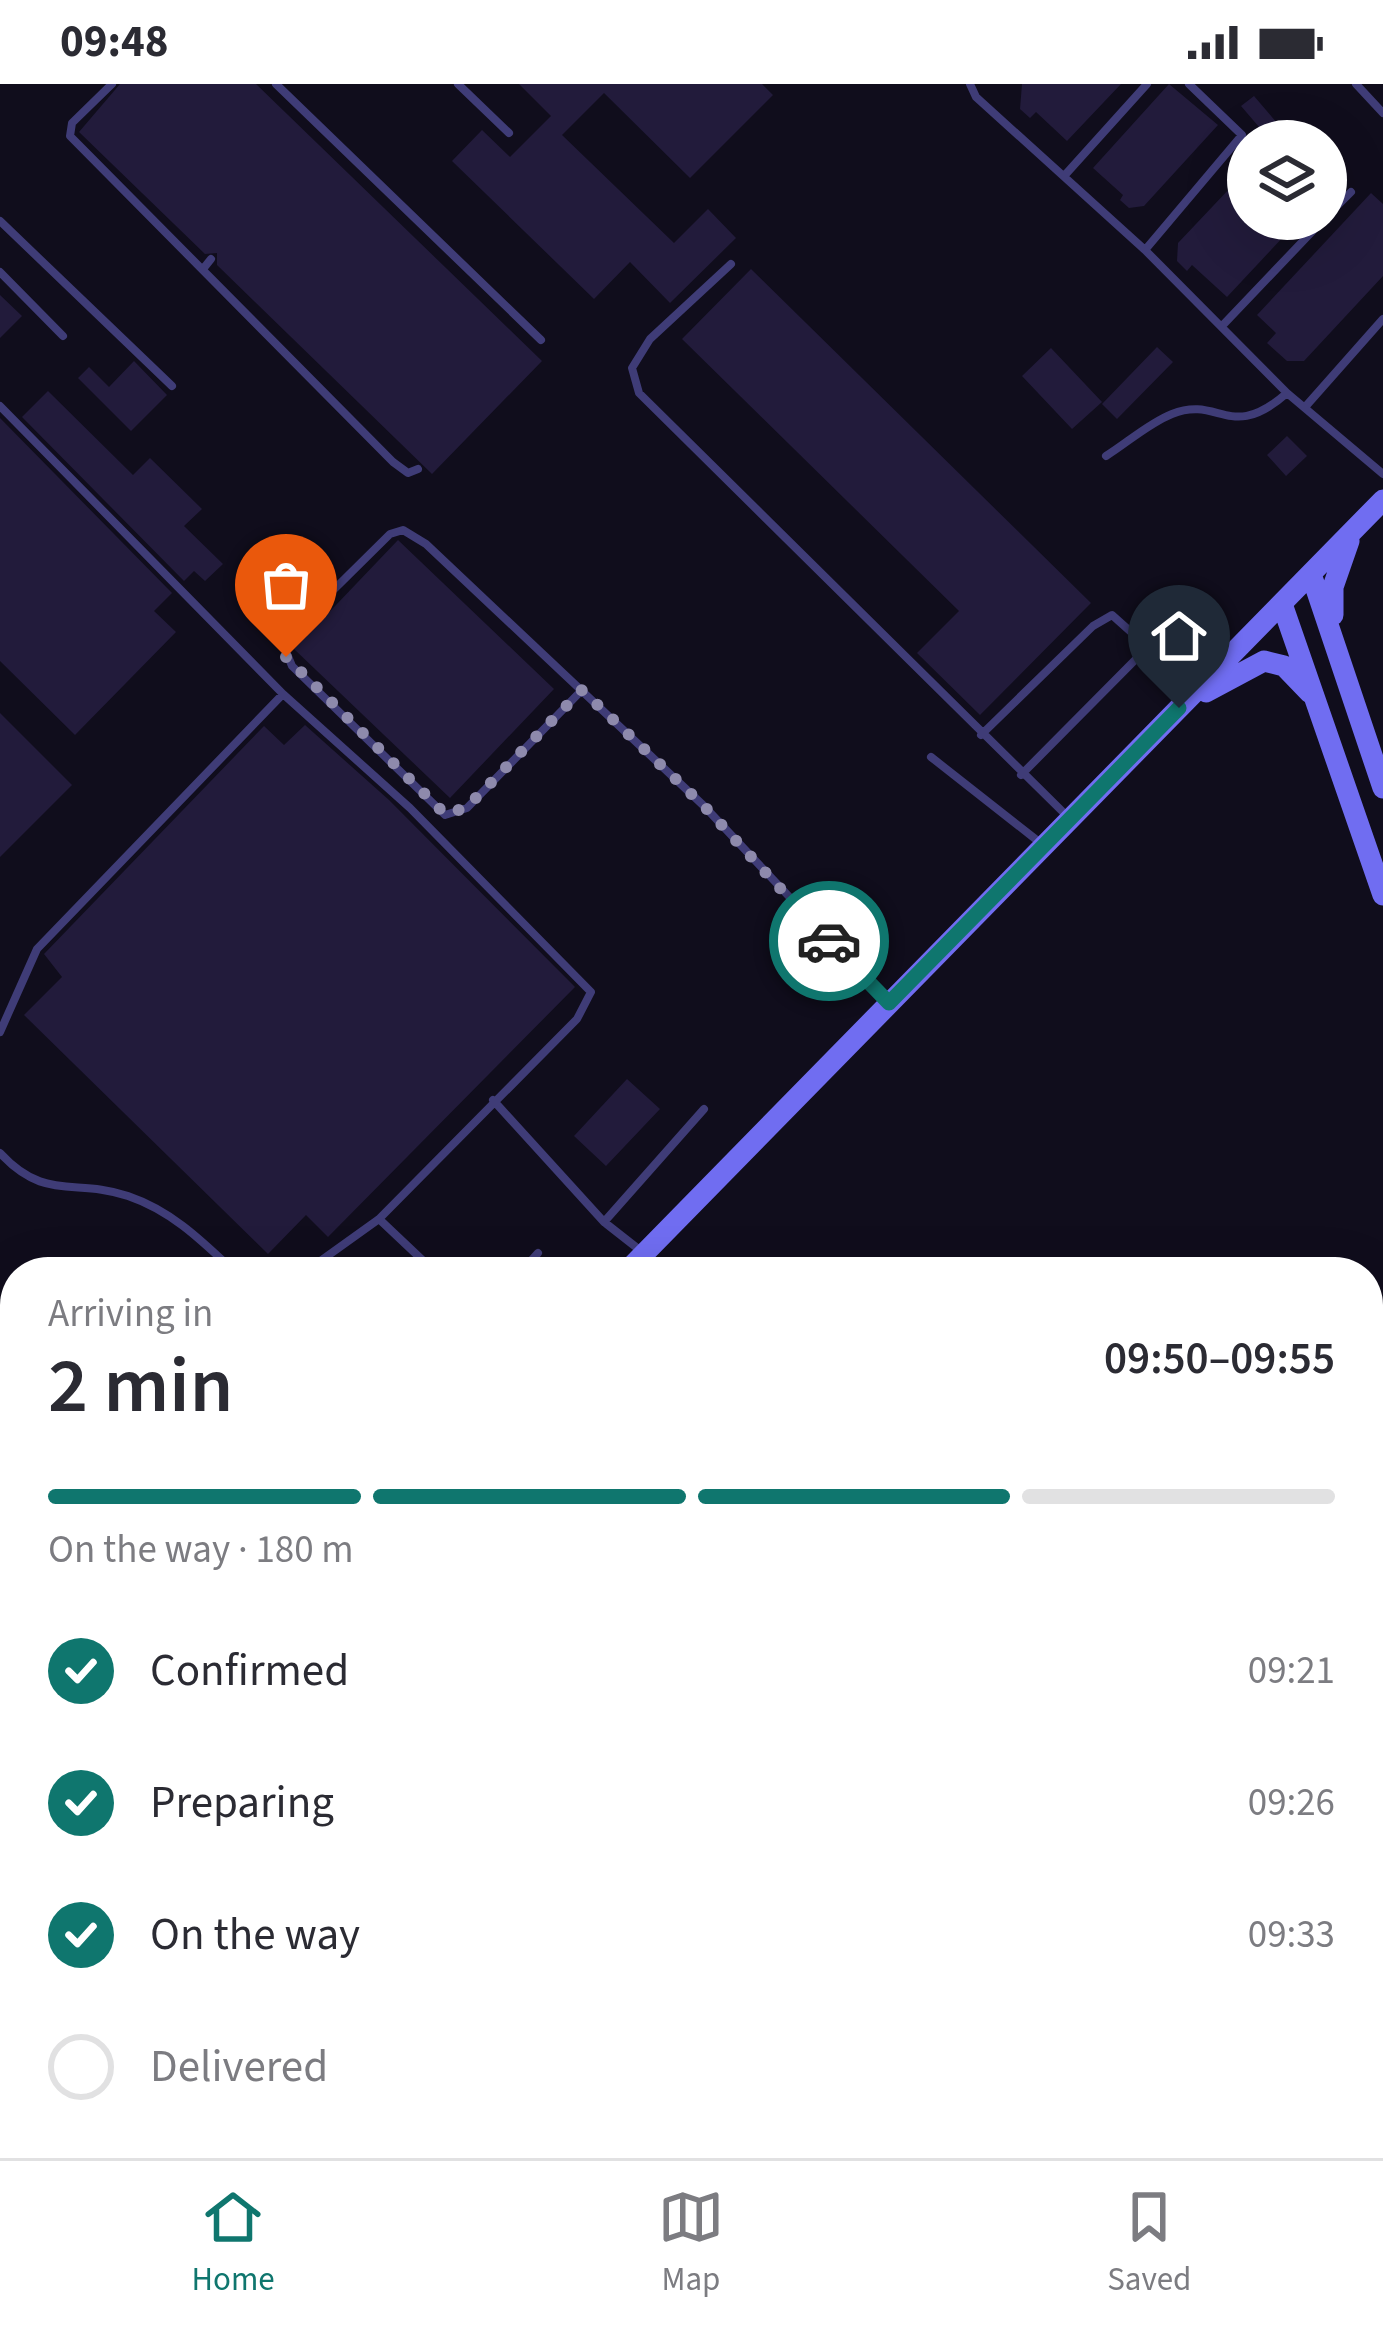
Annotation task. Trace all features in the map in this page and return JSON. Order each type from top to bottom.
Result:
[{"type":"street","points":[[640,1257],[1383,500]]},
{"type":"street","points":[[1348,686],[1331,599],[1352,532]]},
{"type":"street","points":[[1311,574],[1383,788]]},
{"type":"street","points":[[1282,604],[1383,895]]},
{"type":"street","points":[[1179,708],[1264,661],[1284,667],[1319,703]]},
{"type":"lane","points":[[112,84],[72,123],[70,136],[393,462],[408,473],[418,469]]},
{"type":"lane","points":[[276,84],[541,340]]},
{"type":"lane","points":[[458,84],[509,133]]},
{"type":"lane","points":[[970,84],[976,97],[1145,250],[1287,393],[1383,474]]},
{"type":"lane","points":[[1065,175],[1147,84]]},
{"type":"lane","points":[[1145,250],[1242,135],[1189,84]]},
{"type":"lane","points":[[1356,84],[1383,113]]},
{"type":"lane","points":[[324,150],[332,139]]},
{"type":"lane","points":[[1347,196],[1351,192]]},
{"type":"lane","points":[[0,221],[172,386]]},
{"type":"lane","points":[[1222,326],[1304,240]]},
{"type":"lane","points":[[203,269],[211,259]]},
{"type":"lane","points":[[731,264],[650,339],[632,368],[639,393],[1070,819]]},
{"type":"lane","points":[[0,272],[63,336]]},
{"type":"lane","points":[[1306,406],[1383,319]]},
{"type":"lane","points":[[1106,456],[1173,413],[1200,410],[1237,420],[1265,412],[1287,393]]},
{"type":"lane","points":[[0,406],[284,694],[410,808],[589,985],[590,1000],[577,1019],[379,1219],[326,1257]]},
{"type":"lane","points":[[582,690],[466,808],[445,814],[292,666],[285,649],[298,625],[356,565],[390,533],[404,530],[426,544],[582,690],[704,806],[889,1003]]},
{"type":"lane","points":[[981,734],[1093,626],[1112,615],[1140,640],[1139,656],[1021,775]]},
{"type":"lane","points":[[0,1032],[37,949],[284,694]]},
{"type":"lane","points":[[931,757],[1044,846]]},
{"type":"lane","points":[[493,1100],[604,1222],[644,1253]]},
{"type":"lane","points":[[604,1222],[704,1109]]},
{"type":"lane","points":[[0,1153],[32,1182],[131,1197],[182,1222],[219,1257]]},
{"type":"lane","points":[[379,1219],[419,1257]]},
{"type":"lane","points":[[534,1257],[538,1253]]},
{"type":"building","points":[[120,84],[256,84],[542,361],[432,474],[217,265],[217,253],[205,254],[79,132]]},
{"type":"building","points":[[519,84],[762,84],[773,95],[690,178],[604,93],[562,135],[674,243],[708,209],[736,238],[670,303],[630,262],[594,299],[452,161],[482,130],[510,157],[551,116]]},
{"type":"building","points":[[1022,84],[1121,84],[1067,141],[1036,112],[1030,118],[1020,109]]},
{"type":"building","points":[[1169,84],[1218,125],[1144,206],[1129,208],[1120,200],[1123,195],[1093,168]]},
{"type":"building","points":[[1254,96],[1274,120],[1253,120],[1241,106]]},
{"type":"building","points":[[1227,191],[1227,240],[1280,240],[1227,297],[1192,265],[1187,271],[1177,261],[1178,243]]},
{"type":"building","points":[[1371,193],[1383,204],[1383,276],[1304,361],[1287,361],[1267,343],[1276,333],[1257,315],[1327,240],[1347,240],[1347,219]]},
{"type":"building","points":[[751,269],[1091,603],[980,715],[917,653],[959,611],[682,339]]},
{"type":"building","points":[[0,295],[22,316],[0,338]]},
{"type":"building","points":[[1157,347],[1173,362],[1117,419],[1102,404]]},
{"type":"building","points":[[1051,348],[1102,402],[1072,429],[1022,376]]},
{"type":"building","points":[[134,361],[167,395],[131,431],[78,378],[89,367],[109,387]]},
{"type":"building","points":[[48,391],[133,475],[150,458],[202,509],[184,526],[223,564],[205,581],[194,571],[184,581],[22,417]]},
{"type":"building","points":[[0,418],[172,593],[154,611],[176,632],[75,735],[0,661]]},
{"type":"building","points":[[1287,436],[1307,456],[1286,476],[1267,455]]},
{"type":"building","points":[[398,540],[554,689],[450,798],[294,649]]},
{"type":"building","points":[[0,713],[72,785],[0,857]]},
{"type":"building","points":[[305,725],[389,800],[575,987],[328,1237],[306,1215],[268,1254],[24,1015],[62,977],[44,954],[264,726],[284,745]]},
{"type":"building","points":[[627,1079],[660,1109],[606,1166],[574,1136]]},
{"type":"way so far","points":[[286,657],[445,814],[466,808],[582,690],[704,806],[829,941]]},
{"type":"route","points":[[829,941],[889,1003],[1179,708]]}]
